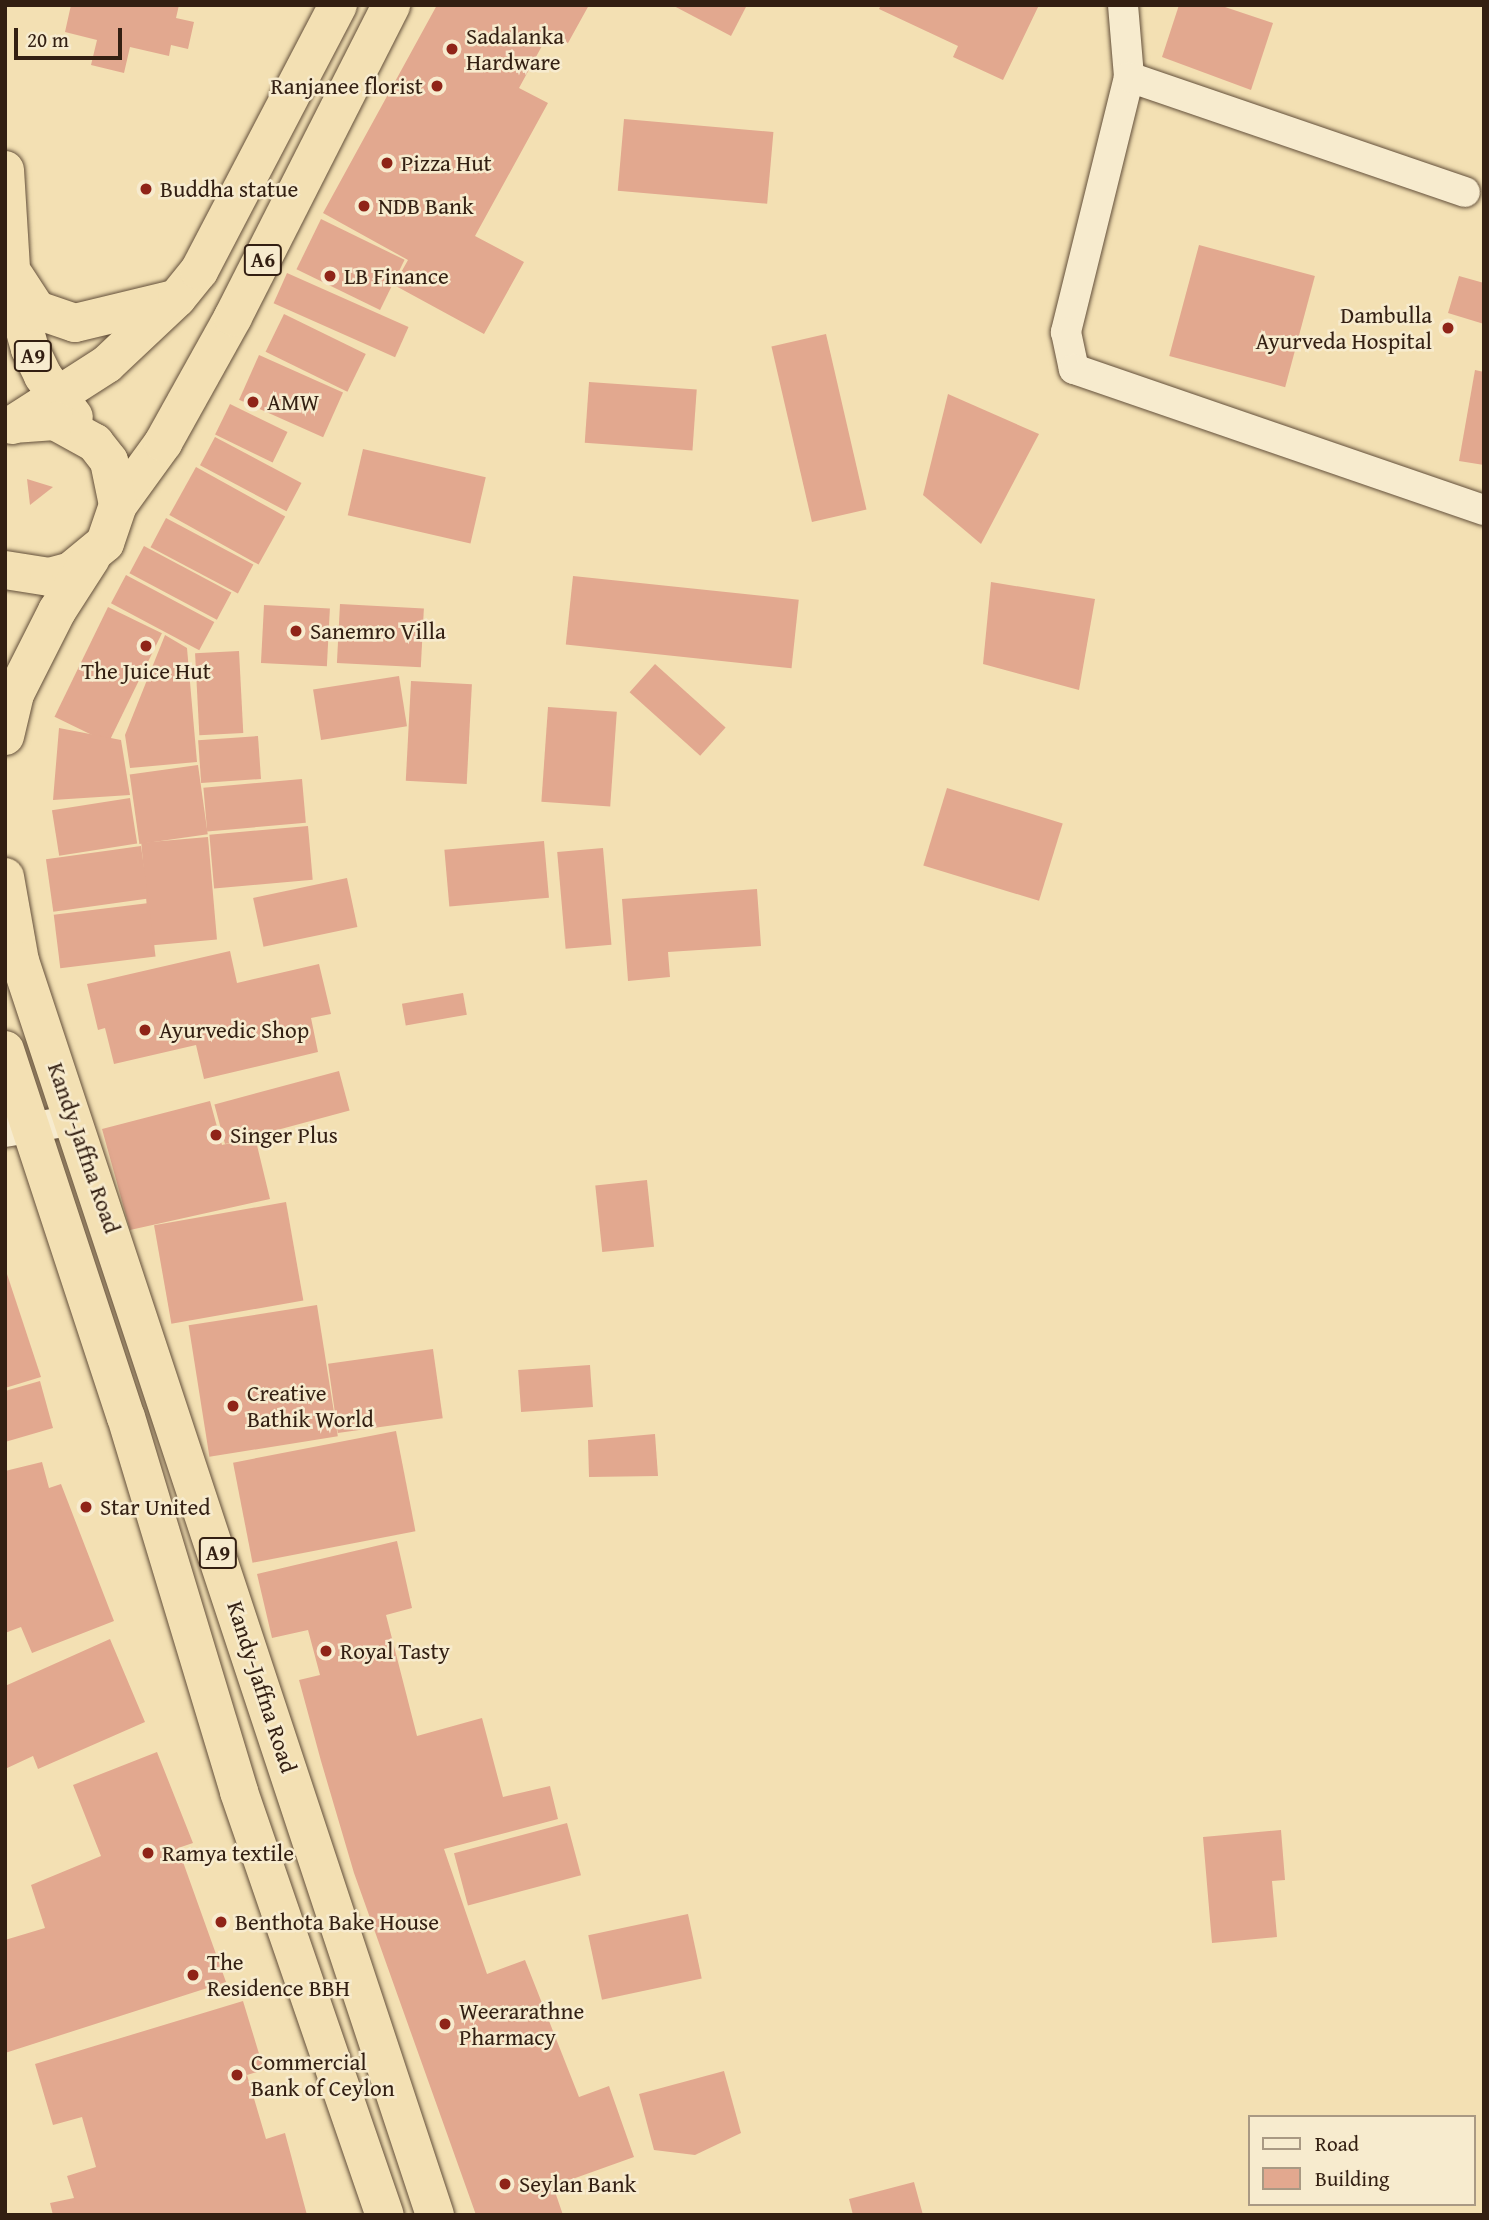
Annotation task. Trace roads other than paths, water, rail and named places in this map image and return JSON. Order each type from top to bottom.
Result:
[{"type":"highway","name":"A6","points":[[9,427],[58,398],[107,364],[177,298],[199,271],[248,183],[338,5]]},
{"type":"highway","name":"A6","points":[[118,505],[163,443],[233,317],[391,5]]},
{"type":"highway","name":"A9","points":[[5,170],[7,253],[30,349],[58,398],[95,443]]},
{"type":"highway","points":[[7,253],[29,303],[63,321],[85,323],[177,298]]},
{"type":"highway","points":[[5,736],[15,694],[57,611],[91,558],[105,543],[118,505],[113,472],[95,443],[55,421],[9,427]]},
{"type":"highway","points":[[5,569],[48,577],[71,571],[91,558]]},
{"type":"highway","name":"Kandy-Jaffna Road","points":[[5,877],[20,961],[75,1120],[435,2215]]},
{"type":"highway","name":"Kandy-Jaffna Road","points":[[5,1051],[18,1128],[126,1417],[239,1792],[385,2215]]},
{"type":"street","points":[[1123,5],[1129,77],[1066,332],[1074,369],[1484,510]]},
{"type":"street","points":[[1129,77],[1465,192]]},
{"type":"street","points":[[18,1128],[75,1120]]},
{"type":"place","name":"Sadalanka Hardware","points":[[452,49]]},
{"type":"place","name":"Ranjanee florist","points":[[437,86]]},
{"type":"place","name":"Pizza Hut","points":[[387,163]]},
{"type":"place","name":"Buddha statue","points":[[146,189]]},
{"type":"place","name":"NDB Bank","points":[[364,206]]},
{"type":"place","name":"LB Finance","points":[[330,276]]},
{"type":"place","name":"Dambulla Ayurveda Hospital","points":[[1448,328]]},
{"type":"place","name":"AMW","points":[[253,402]]},
{"type":"place","name":"Sanemro Villa","points":[[296,631]]},
{"type":"place","name":"The Juice Hut","points":[[146,646]]},
{"type":"place","name":"Ayurvedic Shop","points":[[145,1030]]},
{"type":"place","name":"Singer Plus","points":[[216,1135]]},
{"type":"place","name":"Creative Bathik World","points":[[233,1406]]},
{"type":"place","name":"Star United","points":[[86,1507]]},
{"type":"place","name":"Royal Tasty","points":[[326,1651]]},
{"type":"place","name":"Ramya textile","points":[[148,1853]]},
{"type":"place","name":"Benthota Bake House","points":[[221,1922]]},
{"type":"place","name":"The Residence BBH","points":[[193,1975]]},
{"type":"place","name":"Weerarathne Pharmacy","points":[[445,2024]]},
{"type":"place","name":"Commercial Bank of Ceylon","points":[[237,2075]]},
{"type":"place","name":"Seylan Bank","points":[[505,2184]]}]
